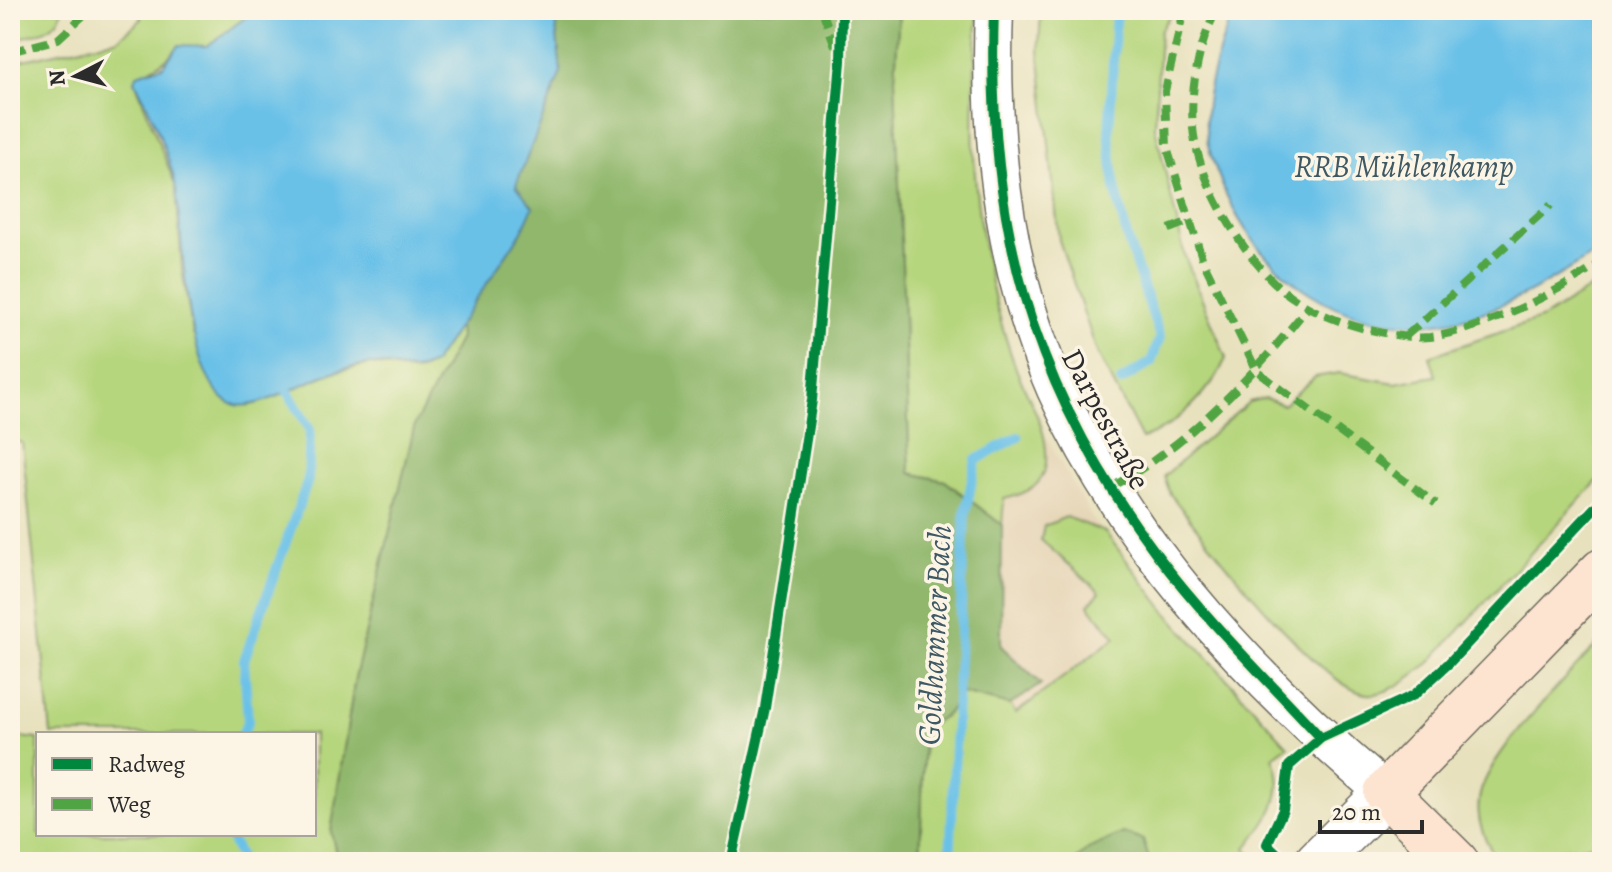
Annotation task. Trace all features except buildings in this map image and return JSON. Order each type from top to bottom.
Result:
[{"type":"main road","points":[[1456,862],[1386,793],[1602,571]]},
{"type":"street","name":"Darpestraße","points":[[994,10],[993,125],[1005,221],[1024,296],[1056,389],[1111,487],[1158,556],[1218,628],[1321,738],[1386,793]]},
{"type":"street","points":[[1317,862],[1386,793]]},
{"type":"shaded area","points":[[1046,437],[1107,544],[1273,757],[1281,786],[1268,819],[1094,654],[1016,713],[1010,705],[1040,684],[1001,646],[1004,499],[1027,493],[1046,466]]},
{"type":"green space","points":[[10,10],[62,10],[55,24],[49,28],[10,40]]},
{"type":"green space","points":[[137,10],[262,10],[246,17],[207,46],[179,46],[135,81],[176,187],[182,270],[193,334],[248,406],[334,372],[371,364],[417,372],[433,364],[459,325],[460,338],[415,424],[355,678],[331,832],[338,862],[10,862],[10,736],[36,739],[36,836],[316,836],[316,732],[51,732],[22,442],[10,443],[10,63],[118,39],[142,19]]},
{"type":"green space","points":[[554,10],[899,10],[895,79],[910,473],[945,481],[1002,525],[1001,646],[1041,684],[1010,705],[962,693],[947,714],[924,729],[920,862],[338,862],[331,832],[355,678],[415,424],[460,338],[459,325],[522,231],[516,185],[561,72]]},
{"type":"green space","points":[[899,10],[978,10],[974,154],[983,241],[1006,340],[1041,427],[1046,451],[1044,471],[1037,484],[1026,492],[1004,499],[1002,525],[945,481],[910,473],[895,79]]},
{"type":"green space","points":[[1041,10],[1173,10],[1160,31],[1155,127],[1185,257],[1226,358],[1212,382],[1192,406],[1167,426],[1142,439],[1097,352],[1059,240],[1039,49]]},
{"type":"green space","points":[[1602,281],[1602,476],[1427,665],[1391,689],[1367,694],[1347,686],[1321,667],[1263,608],[1170,494],[1164,476],[1249,402],[1265,398],[1283,405],[1315,377],[1339,373],[1395,383],[1436,376],[1430,356],[1543,318]]},
{"type":"green space","points":[[1066,517],[1105,532],[1167,613],[1288,746],[1273,757],[1279,783],[1274,806],[1246,848],[1258,862],[920,862],[924,729],[947,714],[962,693],[1010,705],[1016,713],[1116,637],[1088,605],[1100,592],[1041,540],[1044,526]]},
{"type":"green space","points":[[1602,639],[1602,844],[1496,858],[1480,823],[1479,800],[1484,782],[1530,716]]},
{"type":"green space","points":[[1123,833],[1143,840],[1150,862],[1074,862],[1088,849]]},
{"type":"green space","points":[[1602,844],[1602,862],[1503,862],[1496,858]]},
{"type":"water","points":[[262,10],[554,10],[561,72],[516,185],[533,207],[522,231],[433,364],[415,370],[378,364],[355,366],[322,376],[258,403],[236,405],[219,394],[206,373],[196,343],[184,273],[174,178],[159,134],[135,81],[137,74],[163,66],[179,45],[207,46],[246,17]]},
{"type":"water","name":"RRB Mühlenkamp","points":[[1233,10],[1602,10],[1602,249],[1502,305],[1437,323],[1402,323],[1369,318],[1338,308],[1309,293],[1283,273],[1241,222],[1225,192],[1208,146],[1206,123],[1209,90]]},
{"type":"waterway","name":"Goldhammer Bach","points":[[1116,10],[1109,133],[1115,187],[1128,241],[1160,337],[1151,362],[1121,381]]},
{"type":"waterway","name":"Goldhammer Bach","points":[[243,732],[248,722],[244,660],[308,480],[310,430],[287,390]]},
{"type":"waterway","name":"Goldhammer Bach","points":[[950,862],[965,515],[976,460],[1018,437]]},
{"type":"waterway","name":"Goldhammer Bach","points":[[230,836],[242,862]]},
{"type":"marked path","points":[[10,52],[58,39],[84,15],[84,10]]},
{"type":"marked path","points":[[822,10],[835,46]]},
{"type":"marked path","points":[[1184,10],[1165,91],[1167,148],[1203,261],[1257,371],[1436,504]]},
{"type":"marked path","points":[[1217,10],[1204,40],[1193,95],[1193,130],[1201,164],[1217,202],[1239,240],[1265,273],[1298,301],[1321,314],[1358,327],[1400,336],[1430,337],[1473,327],[1519,308],[1564,286],[1602,262]]},
{"type":"marked path","points":[[1406,336],[1551,205]]},
{"type":"marked path","points":[[1169,229],[1190,221]]},
{"type":"marked path","points":[[1111,487],[1140,470],[1194,429],[1243,382],[1309,306]]},
{"type":"cycle path","points":[[731,862],[765,708],[812,400],[841,61],[842,10]]},
{"type":"cycle path","points":[[994,10],[998,160],[1009,230],[1025,298],[1048,364],[1077,429],[1114,493],[1158,556],[1217,626],[1321,738]]},
{"type":"cycle path","points":[[1286,862],[1267,844],[1283,810],[1289,766],[1321,738],[1414,695],[1448,664],[1602,500]]}]
